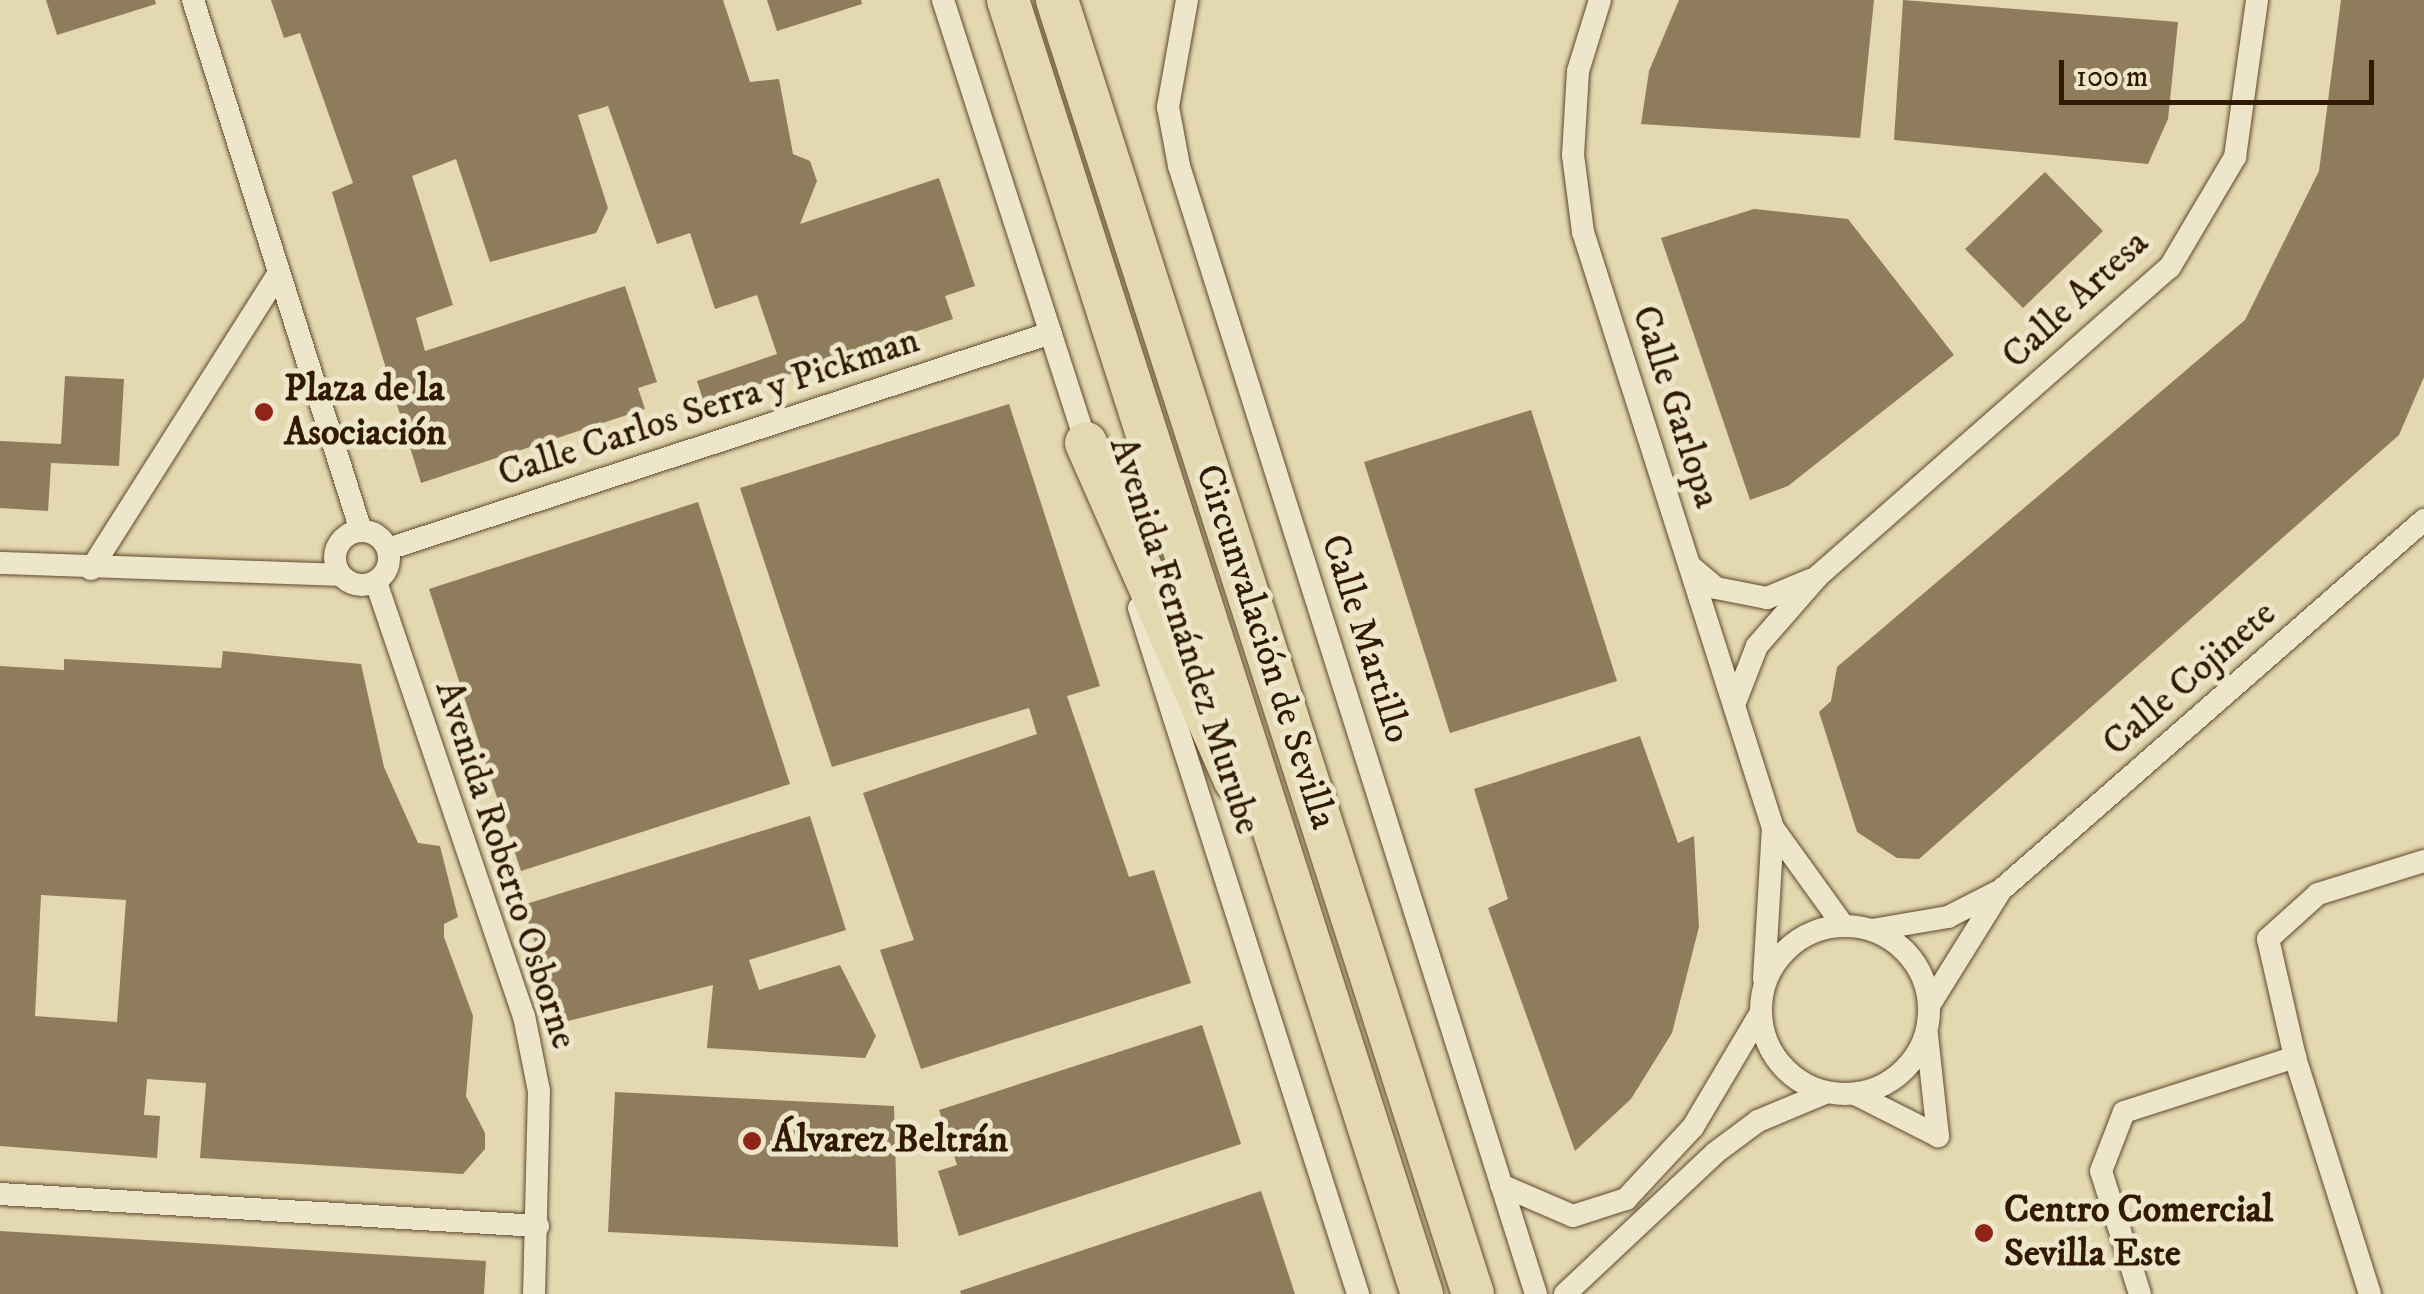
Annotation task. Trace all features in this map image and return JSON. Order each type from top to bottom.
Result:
[{"type":"highway","name":"Circunvalación de Sevilla","points":[[1008,0],[1417,1284]]},
{"type":"highway","name":"Circunvalación de Sevilla","points":[[1057,0],[1473,1294]]},
{"type":"highway","points":[[1086,443],[1233,777],[1291,882]]},
{"type":"street","points":[[0,563],[340,575],[376,582],[388,549],[360,531],[193,0]]},
{"type":"street","name":"Avenida Fernández Murube","points":[[943,0],[1358,1294]]},
{"type":"street","name":"Calle Martillo","points":[[1187,0],[1168,107],[1179,166],[1536,1294]]},
{"type":"street","name":"Calle Garlopa","points":[[1600,0],[1578,72],[1574,154],[1583,232],[1773,828],[1843,925]]},
{"type":"street","name":"Calle Artesa","points":[[1734,705],[1757,646],[1818,576],[2170,267],[2235,156],[2257,0]]},
{"type":"street","points":[[91,569],[280,273]]},
{"type":"street","name":"Calle Carlos Serra y Pickman","points":[[388,549],[1052,333]]},
{"type":"street","name":"Calle Cojinete","points":[[1872,930],[1948,917],[2000,890],[2424,520]]},
{"type":"street","points":[[340,575],[336,550],[360,531]]},
{"type":"street","name":"Calle Artesa","points":[[1688,564],[1716,588],[1767,598],[1818,576]]},
{"type":"street","name":"Avenida Roberto Osborne","points":[[376,582],[524,1016],[538,1090],[534,1294]]},
{"type":"street","name":"Calle Garlopa","points":[[1764,985],[1773,828]]},
{"type":"street","points":[[2370,1294],[2295,1057],[2268,939],[2318,894],[2424,861]]},
{"type":"street","name":"Calle Cojinete","points":[[1930,1004],[2000,890]]},
{"type":"street","points":[[1501,1184],[1573,1216],[1626,1199],[1693,1126],[1760,1014],[1764,985],[1799,939],[1843,925],[1872,930],[1906,951],[1930,1004],[1927,1033],[1938,1136],[1854,1094],[1825,1093],[1758,1121],[1715,1154],[1565,1294]]},
{"type":"street","points":[[1760,1014],[1776,1061],[1825,1093]]},
{"type":"street","points":[[1854,1094],[1908,1067],[1927,1033]]},
{"type":"street","points":[[2140,1294],[2101,1171],[2124,1112],[2295,1057]]},
{"type":"street","points":[[0,1194],[538,1226]]},
{"type":"building","points":[[46,0],[155,0],[156,4],[57,35]]},
{"type":"building","points":[[271,0],[723,0],[750,82],[779,79],[793,154],[810,161],[817,181],[800,224],[939,178],[975,286],[945,296],[953,319],[704,403],[697,381],[777,354],[757,295],[715,309],[690,233],[657,244],[608,106],[578,115],[608,208],[596,233],[490,262],[456,159],[412,176],[453,305],[416,318],[425,351],[625,286],[657,382],[638,388],[645,409],[421,483],[332,192],[353,183],[300,33],[284,38]]},
{"type":"building","points":[[767,0],[861,0],[862,4],[777,31]]},
{"type":"building","points":[[1679,0],[1874,0],[1860,138],[1641,124],[1649,71]]},
{"type":"building","points":[[1903,0],[2178,22],[2168,119],[2148,164],[1894,140]]},
{"type":"building","points":[[2341,0],[2424,0],[2424,377],[2399,435],[1919,859],[1897,858],[1857,832],[1819,712],[1831,701],[1837,667],[2245,320],[2319,171]]},
{"type":"building","points":[[2045,172],[2103,231],[2023,308],[1965,249]]},
{"type":"building","points":[[1754,209],[1848,219],[1954,355],[1788,486],[1750,500],[1661,238]]},
{"type":"building","points":[[65,376],[124,379],[119,466],[51,463],[48,511],[0,508],[0,441],[61,444]]},
{"type":"building","points":[[1009,404],[1100,686],[1067,696],[1129,877],[1154,870],[1191,983],[921,1069],[880,950],[914,940],[863,793],[1037,734],[1029,708],[832,767],[740,488]]},
{"type":"building","points":[[1531,410],[1617,681],[1450,733],[1364,462]]},
{"type":"building","points":[[698,502],[790,784],[521,871],[429,589]]},
{"type":"building","points":[[223,651],[361,664],[384,767],[418,843],[440,846],[458,917],[444,924],[444,937],[473,1016],[466,1096],[485,1133],[485,1149],[463,1174],[200,1158],[206,1083],[147,1079],[144,1115],[160,1116],[157,1158],[0,1146],[0,666],[64,670],[64,659],[221,668]],"holes":[[[41,895],[126,900],[117,1022],[35,1016]]]},
{"type":"building","points":[[1640,736],[1678,843],[1694,836],[1699,927],[1672,1033],[1631,1099],[1575,1151],[1488,908],[1508,899],[1474,789]]},
{"type":"building","points":[[810,816],[846,930],[749,960],[759,990],[840,965],[876,1036],[865,1058],[707,1048],[713,985],[560,1023],[523,905]]},
{"type":"building","points":[[1202,1025],[1241,1144],[959,1236],[938,1171],[957,1165],[939,1110]]},
{"type":"building","name":"Álvarez Beltrán","points":[[615,1092],[894,1106],[898,1247],[608,1232]]},
{"type":"building","points":[[1261,1191],[1295,1294],[961,1294],[960,1291]]},
{"type":"building","points":[[0,1231],[486,1261],[484,1294],[0,1294]]},
{"type":"place","name":"Plaza de la Asociación","points":[[264,412]]},
{"type":"place","name":"Álvarez Beltrán","points":[[752,1141]]},
{"type":"place","name":"Centro Comercial Sevilla Este","points":[[1984,1233]]}]
